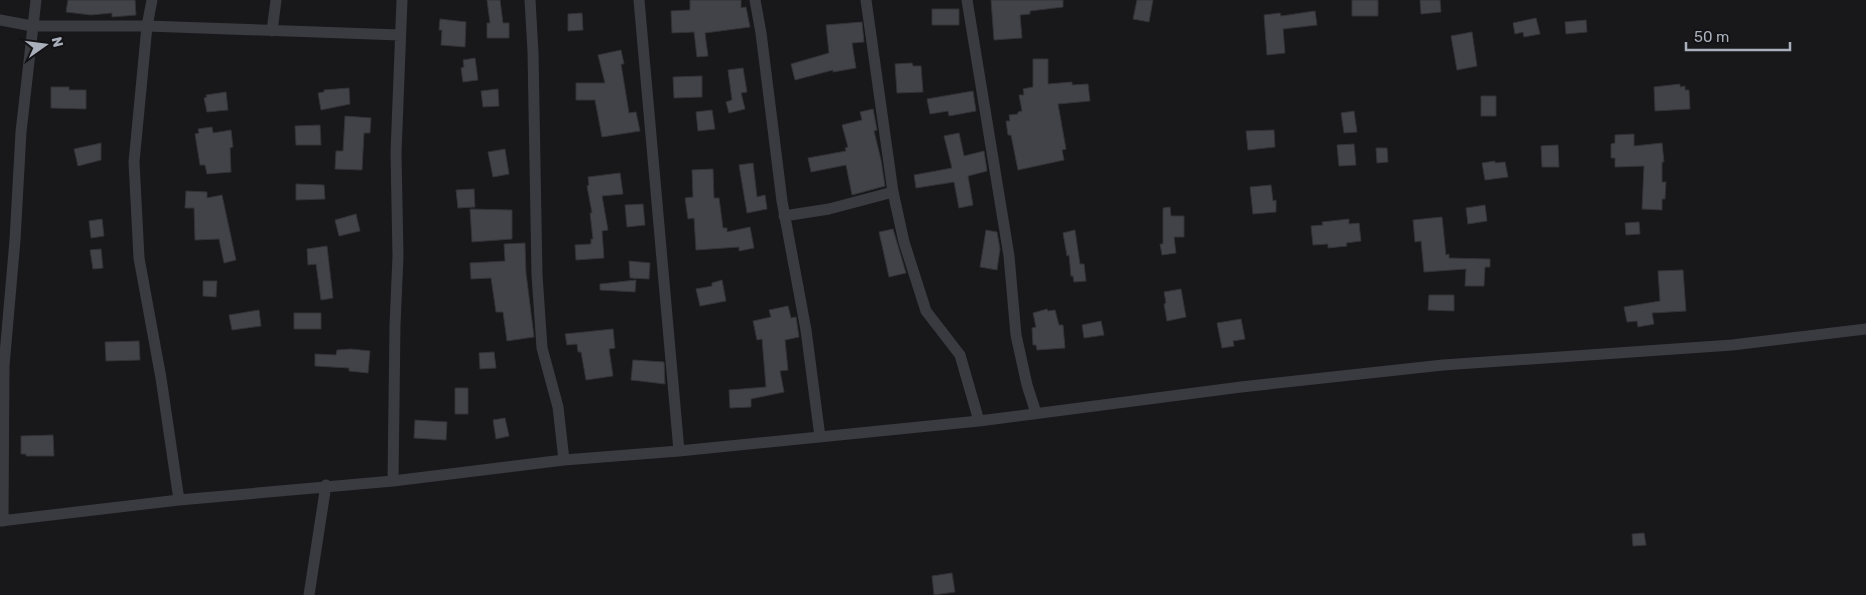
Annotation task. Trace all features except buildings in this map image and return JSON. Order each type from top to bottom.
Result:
[{"type":"street","points":[[36,0],[21,132],[15,240],[4,366],[1,521],[179,500],[326,485],[393,481],[564,460],[679,451],[979,421],[1241,387],[1444,365],[1732,344],[1866,329]]},
{"type":"street","points":[[152,0],[147,26],[134,162],[139,258],[162,378],[179,500]]},
{"type":"street","points":[[272,31],[276,0]]},
{"type":"street","points":[[393,481],[394,334],[398,256],[396,153],[402,0]]},
{"type":"street","points":[[530,0],[533,52],[537,276],[542,348],[558,407],[564,460]]},
{"type":"street","points":[[639,0],[679,451]]},
{"type":"street","points":[[755,0],[761,33],[784,216],[806,330],[820,436]]},
{"type":"street","points":[[866,0],[893,192],[904,242],[926,311],[960,355],[979,421]]},
{"type":"street","points":[[967,0],[1009,256],[1016,334],[1027,385],[1036,413]]},
{"type":"street","points":[[0,20],[32,26],[147,26],[400,35]]},
{"type":"street","points":[[784,216],[829,209],[893,192]]},
{"type":"street","points":[[309,595],[326,485]]}]
